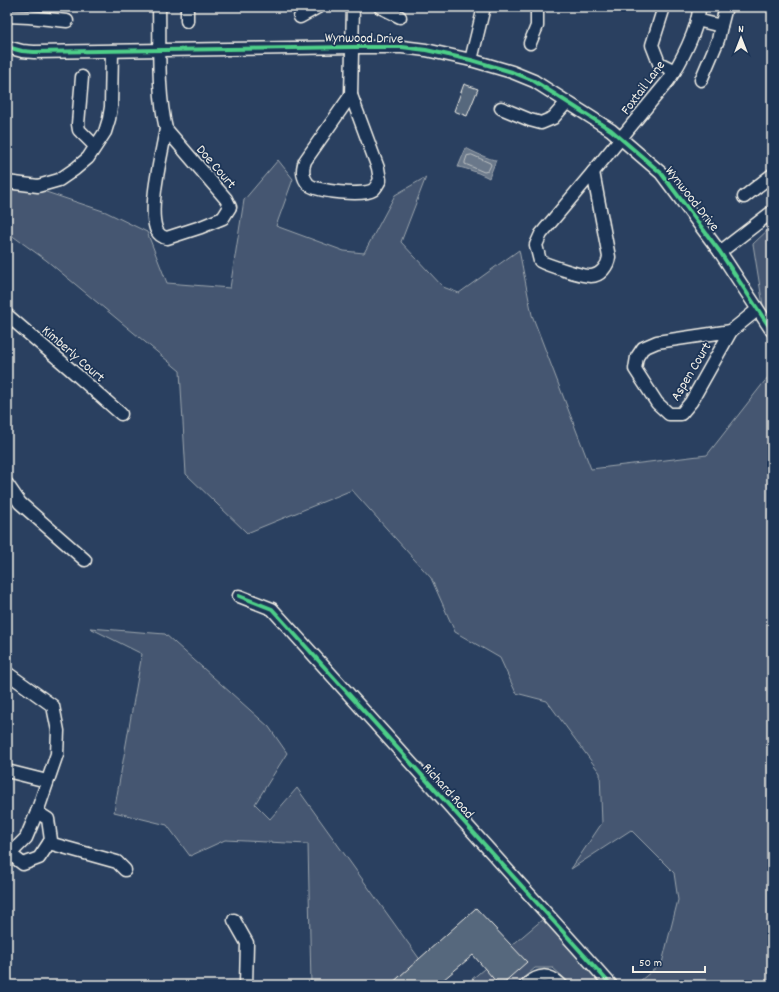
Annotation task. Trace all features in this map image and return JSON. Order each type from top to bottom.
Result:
[{"type":"street","points":[[159,7],[160,50]]},
{"type":"street","points":[[187,7],[187,22]]},
{"type":"street","points":[[300,17],[318,7]]},
{"type":"street","points":[[351,95],[304,161],[302,169],[304,178],[309,185],[334,191],[366,193],[374,190],[380,180],[378,168],[351,95],[353,7]]},
{"type":"street","points":[[380,7],[400,17]]},
{"type":"street","points":[[471,60],[484,7]]},
{"type":"street","points":[[530,42],[537,26],[537,7]]},
{"type":"street","points":[[664,7],[652,45],[659,63],[675,71]]},
{"type":"street","name":"Foxtail Lane","points":[[593,172],[609,258],[608,263],[599,274],[591,276],[547,265],[540,261],[536,245],[541,234],[593,172],[621,139],[675,71],[697,20],[699,7]]},
{"type":"street","points":[[701,80],[718,40],[726,7]]},
{"type":"street","points":[[7,16],[67,21]]},
{"type":"street","points":[[697,20],[721,26]]},
{"type":"street","name":"Wynwood Drive","points":[[7,47],[22,51],[34,52],[353,47],[402,48],[426,50],[471,60],[512,72],[534,81],[611,130],[661,173],[720,252],[772,331]]},
{"type":"street","name":"Doe Court","points":[[160,50],[161,109],[166,130],[154,202],[156,230],[162,236],[167,238],[223,218],[230,207],[226,199],[166,130]]},
{"type":"street","points":[[7,182],[38,186],[59,180],[88,158],[105,132],[111,107],[112,51]]},
{"type":"street","points":[[82,77],[78,124],[79,130],[95,146]]},
{"type":"street","points":[[502,108],[541,123],[553,118],[567,102]]},
{"type":"street","points":[[744,197],[772,175]]},
{"type":"street","points":[[720,252],[772,212]]},
{"type":"street","name":"Aspen Court","points":[[731,331],[657,342],[643,348],[636,358],[635,369],[658,404],[669,414],[681,414],[691,402],[731,331],[757,310]]},
{"type":"street","name":"Kimberly Court","points":[[7,315],[70,368],[121,414]]},
{"type":"street","points":[[7,484],[20,503],[85,560]]},
{"type":"street","name":"Richard Road","points":[[239,596],[272,609],[611,985]]},
{"type":"street","points":[[7,673],[53,706],[58,731],[57,754],[37,812],[26,838],[8,854],[23,864],[39,858],[51,840],[48,819],[37,812]]},
{"type":"street","points":[[7,771],[48,782]]},
{"type":"street","points":[[49,843],[117,862],[125,870]]},
{"type":"street","points":[[234,920],[247,943],[246,985]]},
{"type":"street","points":[[526,985],[540,976],[549,977],[561,985]]},
{"type":"shaded area","points":[[278,160],[293,179],[276,226],[344,251],[364,253],[395,195],[426,177],[401,242],[443,287],[459,293],[519,250],[532,315],[591,469],[707,455],[772,372],[772,985],[635,985],[662,963],[678,900],[674,873],[631,830],[571,869],[602,823],[600,773],[547,701],[516,693],[500,658],[455,632],[431,578],[352,490],[247,533],[186,474],[180,371],[46,260],[7,232],[7,183],[22,184],[106,212],[147,232],[167,283],[230,288],[244,200]]},
{"type":"shaded area","points":[[772,226],[772,361],[753,244]]},
{"type":"shaded area","points":[[90,628],[165,634],[269,727],[287,753],[255,804],[270,819],[297,788],[426,968],[455,985],[311,985],[308,844],[225,840],[190,856],[167,825],[114,812],[142,654]]},
{"type":"shaded area","points":[[543,919],[602,985],[572,985],[553,968],[535,968],[515,985],[465,985]]},
{"type":"water","points":[[466,148],[485,157],[496,160],[489,178],[474,171],[458,167]]},
{"type":"building","points":[[464,84],[478,89],[467,116],[454,111]]},
{"type":"building","points":[[476,908],[527,962],[501,985],[499,985],[473,955],[437,985],[390,985]]},
{"type":"cycle path","points":[[7,47],[22,51],[34,52],[402,47],[426,50],[471,60],[512,72],[534,81],[611,130],[661,173],[720,252],[772,331]]},
{"type":"cycle path","points":[[239,596],[272,609],[611,985]]}]
